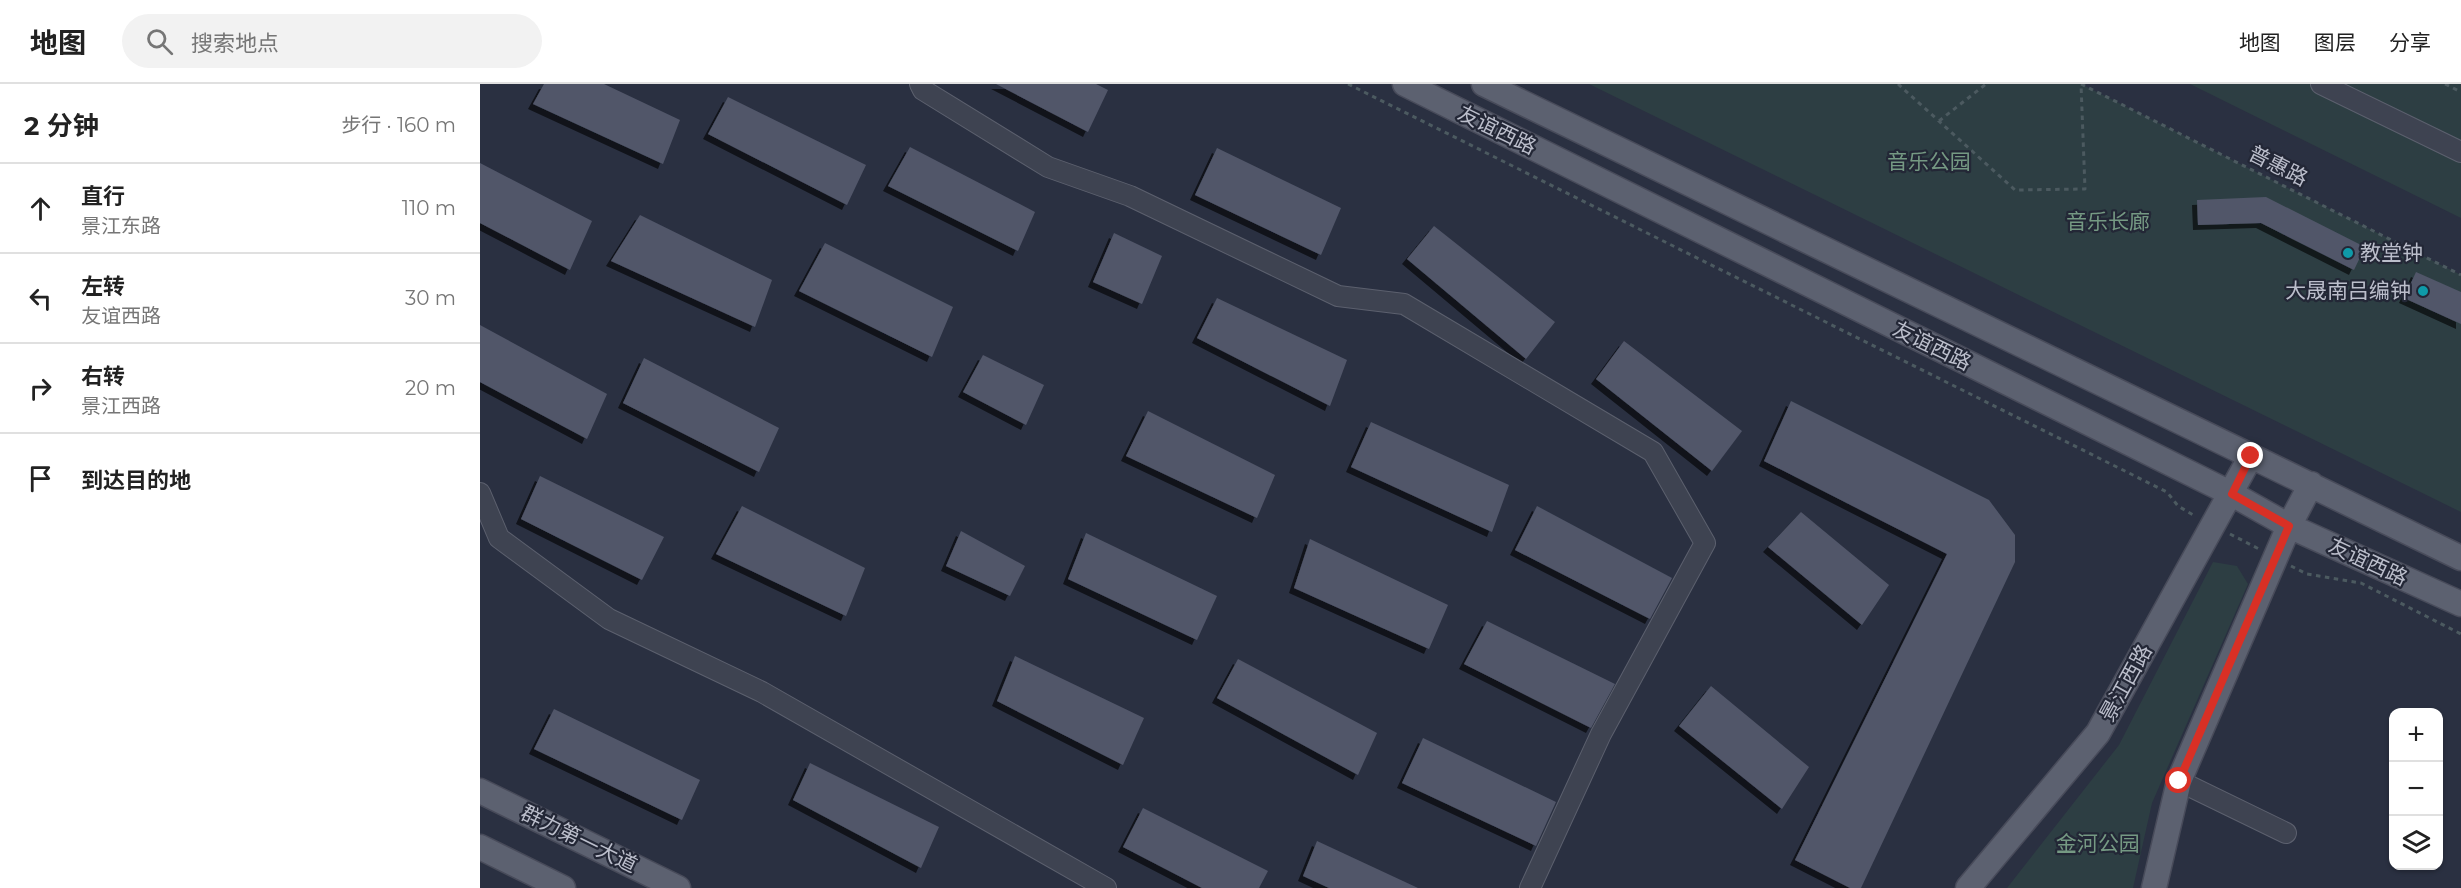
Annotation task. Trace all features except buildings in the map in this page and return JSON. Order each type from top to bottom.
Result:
[{"type":"main road","name":"友谊西路","points":[[1405,84],[2232,494],[2289,526],[2461,604]]},
{"type":"main road","name":"友谊西路","points":[[1495,86],[2461,558]]},
{"type":"main road","name":"景江西路","points":[[1968,888],[2098,733],[2251,456]]},
{"type":"main road","points":[[2154,888],[2179,781],[2289,526],[2311,484]]},
{"type":"main road","name":"群力第一大道","points":[[480,791],[678,888]]},
{"type":"main road","points":[[480,848],[563,888]]},
{"type":"lane","points":[[920,84],[922,90],[1048,166],[1130,196],[1338,296],[1404,304],[1653,452],[1705,543],[1601,734],[1530,888]]},
{"type":"lane","points":[[2321,84],[2461,152]]},
{"type":"lane","points":[[480,493],[499,538],[609,618],[762,692],[1106,888]]},
{"type":"lane","points":[[2179,781],[2286,833]]},
{"type":"path","points":[[1348,84],[2166,492],[2178,506],[2307,574],[2361,583],[2461,634]]},
{"type":"path","points":[[1898,84],[2015,190],[2085,189],[2081,84]]},
{"type":"path","points":[[1939,121],[1986,84]]},
{"type":"path","name":"普惠路","points":[[2081,84],[2461,274]]},
{"type":"path","points":[[2445,84],[2461,92]]},
{"type":"green space","name":"音乐长廊","points":[[1589,84],[2081,84],[2461,275],[2461,512]]},
{"type":"green space","points":[[2190,84],[2461,84],[2461,218]]},
{"type":"green space","name":"金河公园","points":[[2213,562],[2237,566],[2248,584],[2152,803],[2133,888],[2007,888],[2119,745]]},
{"type":"place","name":"教堂钟","points":[[2348,253]]},
{"type":"place","name":"大晟南吕编钟","points":[[2423,291]]},
{"type":"route","points":[[2179,781],[2289,526],[2232,494],[2251,456]]},
{"type":"park label","name":"音乐公园","points":[[1929,162]]}]
